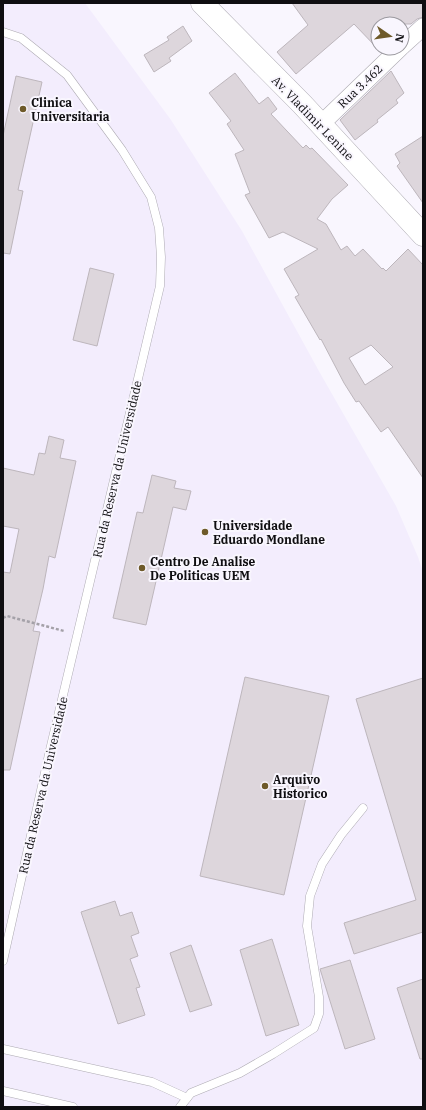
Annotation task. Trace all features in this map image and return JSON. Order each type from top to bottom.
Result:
[{"type":"main road","name":"Av. Vladimir Lenine","points":[[202,3],[320,125],[423,235]]},
{"type":"street","points":[[410,39],[423,27]]},
{"type":"street","name":"Rua 3.462","points":[[320,125],[392,56]]},
{"type":"lane","name":"Rua da Reserva da Universidade","points":[[3,32],[21,38],[67,75],[122,150],[151,197],[160,228],[161,257],[160,286],[50,750],[3,961]]},
{"type":"lane","points":[[180,1107],[191,1093],[240,1073],[314,1028],[320,1014],[320,997],[307,926],[310,896],[322,864],[341,835],[363,808]]},
{"type":"lane","points":[[3,1049],[152,1082],[187,1098]]},
{"type":"lane","points":[[3,1091],[73,1107]]},
{"type":"path","points":[[3,618],[7,616],[78,634]]},
{"type":"shaded area","name":"Universidade Eduardo Mondlane","points":[[3,3],[85,3],[171,120],[242,231],[320,373],[396,506],[418,557],[423,572],[423,1107],[3,1107]]},
{"type":"building","points":[[292,3],[423,3],[423,17],[417,19],[411,24],[410,16],[370,16],[370,41],[354,24],[296,74],[277,52],[308,25]]},
{"type":"building","points":[[183,26],[192,41],[169,58],[171,61],[154,72],[144,55],[169,40],[167,37]]},
{"type":"building","points":[[391,71],[404,93],[396,100],[398,103],[377,120],[378,122],[355,140],[340,120]]},
{"type":"building","points":[[235,73],[259,104],[268,97],[277,109],[271,114],[303,148],[306,145],[310,149],[312,148],[348,185],[332,199],[317,219],[326,224],[341,250],[347,246],[355,256],[363,249],[382,269],[383,268],[386,271],[408,249],[423,265],[423,478],[388,427],[381,432],[359,401],[356,402],[344,383],[321,339],[320,340],[295,297],[299,295],[284,269],[318,249],[283,232],[269,238],[245,195],[250,193],[235,154],[244,150],[227,124],[231,121],[209,93]],"holes":[[[371,345],[393,367],[365,385],[349,358]]]},
{"type":"building","name":"Clinica Universitaria","points":[[16,76],[42,82],[18,190],[23,191],[10,254],[3,253],[3,136]]},
{"type":"building","points":[[423,136],[423,203],[397,166],[400,163],[395,154]]},
{"type":"building","points":[[90,268],[114,274],[97,346],[73,340]]},
{"type":"building","points":[[49,436],[64,440],[60,458],[76,461],[55,558],[49,556],[33,631],[40,632],[10,770],[3,770],[3,572],[10,573],[19,529],[3,526],[3,468],[34,475],[39,453],[45,454]]},
{"type":"building","name":"Centro De Analise De Politicas UEM","points":[[152,475],[176,481],[174,488],[191,491],[186,510],[173,507],[146,625],[113,618],[137,512],[143,513]]},
{"type":"building","name":"Arquivo Historico","points":[[245,677],[329,696],[284,895],[200,876]]},
{"type":"building","points":[[423,678],[423,932],[354,954],[344,923],[416,900],[356,699]]},
{"type":"building","points":[[115,901],[120,916],[132,912],[139,933],[131,936],[138,956],[130,959],[140,987],[136,988],[145,1015],[118,1024],[81,912]]},
{"type":"building","points":[[272,939],[299,1025],[266,1036],[240,950]]},
{"type":"building","points":[[191,945],[212,1005],[190,1012],[170,953]]},
{"type":"building","points":[[350,960],[375,1039],[345,1049],[320,969]]},
{"type":"building","points":[[423,979],[423,1059],[420,1059],[397,988]]},
{"type":"place","name":"Clinica Universitaria","points":[[23,109]]},
{"type":"place","name":"Universidade Eduardo Mondlane","points":[[205,532]]},
{"type":"place","name":"Centro De Analise De Politicas UEM","points":[[142,568]]},
{"type":"place","name":"Arquivo Historico","points":[[265,786]]}]
